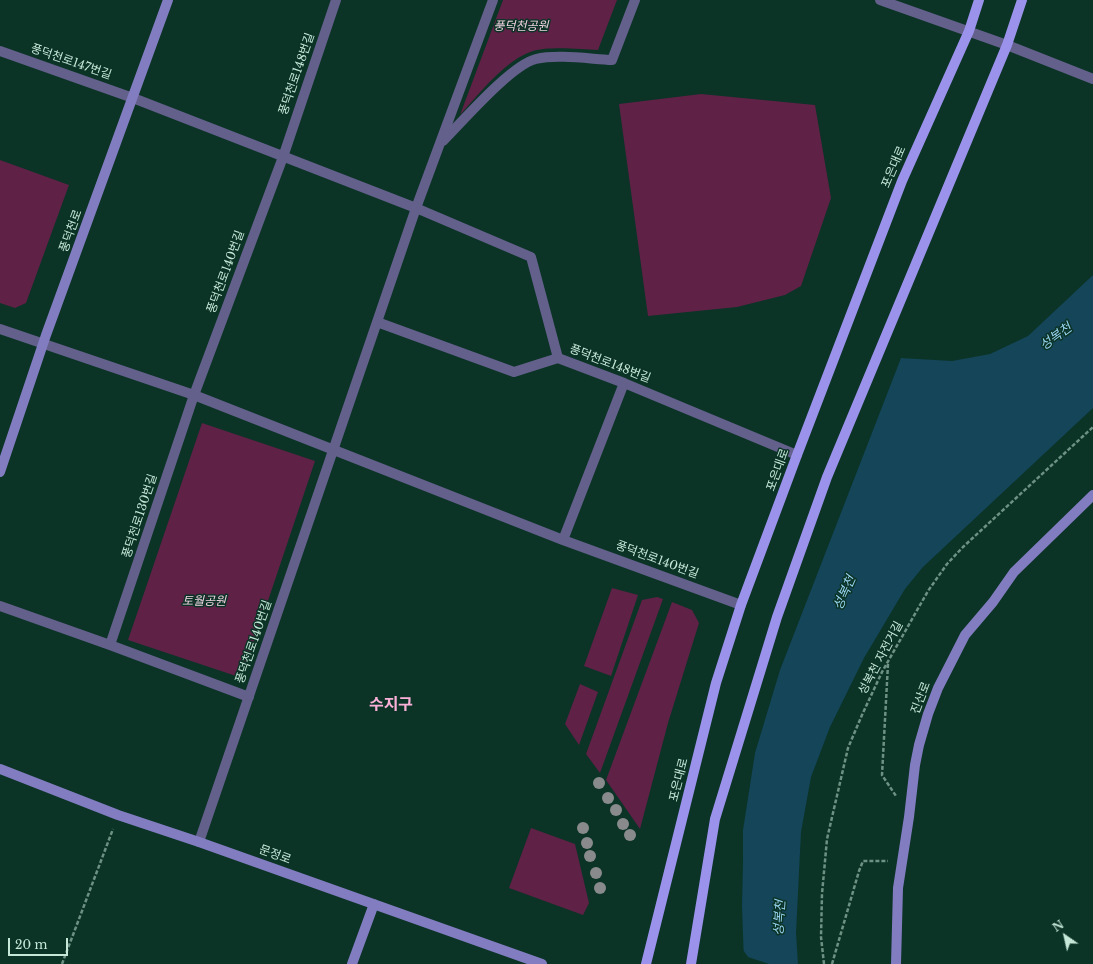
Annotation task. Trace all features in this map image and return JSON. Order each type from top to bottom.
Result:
[{"type":"main road","name":"포은대로","points":[[646,964],[716,683],[741,605],[902,181],[968,31],[979,0]]},
{"type":"main road","points":[[691,964],[715,819],[777,617],[827,477],[1007,45],[1022,0]]},
{"type":"street","name":"풍덕천로","points":[[0,472],[44,343],[168,0]]},
{"type":"street","name":"풍덕천로148번길","points":[[283,157],[336,0]]},
{"type":"street","points":[[416,208],[493,0]]},
{"type":"street","points":[[440,145],[496,88],[519,67],[536,59],[558,57],[612,60],[635,0]]},
{"type":"street","points":[[880,0],[1007,45],[1093,79]]},
{"type":"street","name":"풍덕천로147번길","points":[[0,51],[133,98]]},
{"type":"street","name":"풍덕천로148번길","points":[[133,98],[416,208],[531,257],[558,358],[624,383],[797,455]]},
{"type":"street","name":"풍덕천로140번길","points":[[194,395],[283,157]]},
{"type":"street","name":"풍덕천로140번길","points":[[199,842],[416,208]]},
{"type":"street","points":[[377,322],[514,372],[558,358]]},
{"type":"street","name":"풍덕천로140번길","points":[[0,329],[194,395],[563,540],[741,605]]},
{"type":"street","points":[[563,540],[624,383]]},
{"type":"street","name":"풍덕천로130번길","points":[[110,645],[194,395]]},
{"type":"street","name":"진산로","points":[[896,964],[898,888],[918,752],[928,714],[938,688],[965,635],[993,602],[1014,572],[1093,495]]},
{"type":"street","points":[[0,606],[110,645],[248,697]]},
{"type":"street","name":"문정로","points":[[0,768],[118,815],[199,842],[542,964]]},
{"type":"street","points":[[352,964],[374,904]]},
{"type":"path","name":"성복천 자전거길","points":[[824,964],[821,937],[824,873],[827,839],[836,796],[848,748],[862,715],[888,662],[928,591],[946,564],[1093,427]]},
{"type":"path","points":[[888,662],[882,775],[909,817]]},
{"type":"path","points":[[62,964],[118,815]]},
{"type":"path","points":[[832,964],[859,871],[864,861],[895,860]]},
{"type":"green space","name":"풍덕천공원","points":[[503,0],[617,0],[598,50],[565,48],[540,49],[523,55],[503,69],[460,115]]},
{"type":"green space","points":[[701,94],[815,105],[831,198],[801,286],[785,295],[737,307],[648,316],[619,104]]},
{"type":"green space","points":[[0,160],[69,185],[26,303],[15,308],[0,303]]},
{"type":"green space","name":"토월공원","points":[[202,423],[315,461],[242,678],[128,640]]},
{"type":"green space","points":[[612,588],[638,595],[611,676],[584,666]]},
{"type":"green space","points":[[657,597],[663,599],[600,773],[586,754],[642,600]]},
{"type":"green space","points":[[672,602],[692,610],[699,623],[668,723],[640,829],[606,780]]},
{"type":"green space","points":[[580,684],[598,692],[579,745],[565,724]]},
{"type":"green space","points":[[531,828],[575,844],[589,903],[583,915],[509,888]]},
{"type":"water","name":"성복천","points":[[1093,275],[1093,408],[923,567],[905,589],[864,658],[830,727],[811,777],[801,832],[796,933],[798,964],[744,964],[742,906],[743,830],[755,753],[780,670],[901,358],[952,361],[990,354],[1028,336]]},
{"type":"pier","points":[[741,947],[748,957],[769,964],[742,964]]},
{"type":"district","name":"수지구","points":[[391,705]]}]
